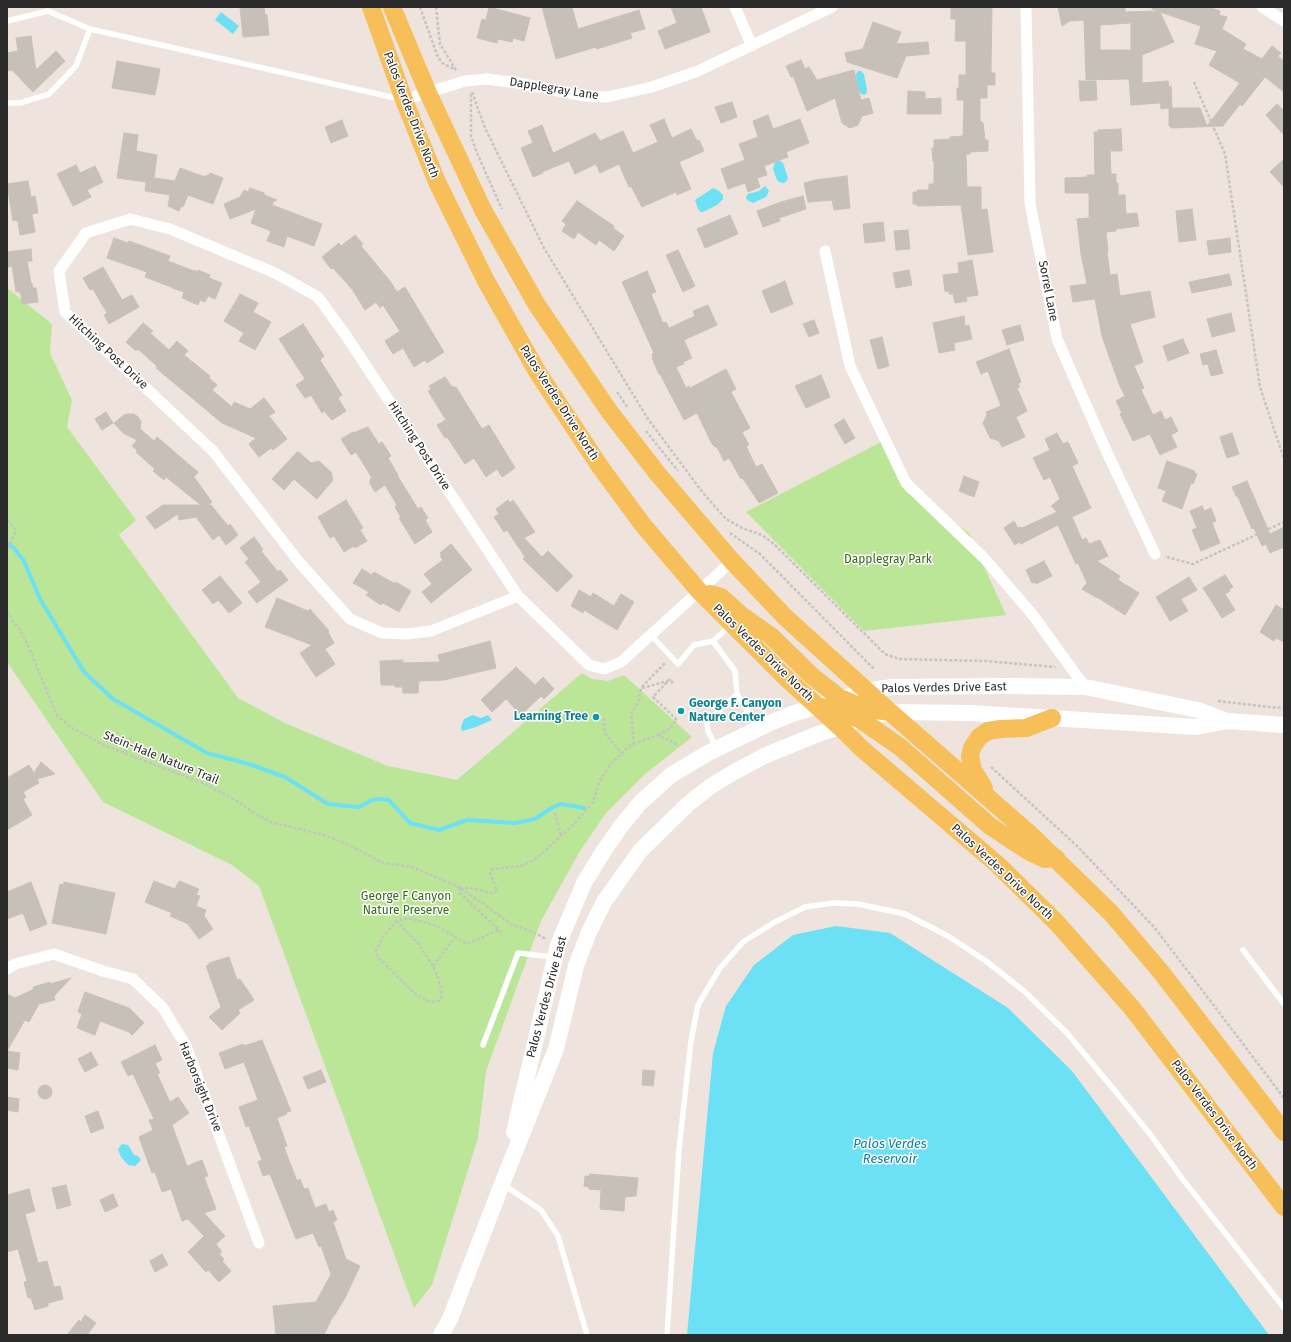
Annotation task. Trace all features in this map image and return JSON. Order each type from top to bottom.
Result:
[{"type":"main road","name":"Palos Verdes Drive North","points":[[371,7],[404,100],[437,182],[486,281],[538,373],[611,481],[643,525],[699,591],[783,676],[817,705],[861,748],[997,864],[1056,922],[1132,1008],[1284,1207]]},
{"type":"main road","name":"Palos Verdes Drive North","points":[[392,7],[428,93],[483,210],[537,305],[609,411],[657,473],[732,561],[785,617],[866,691],[1056,858],[1111,913],[1161,972],[1284,1132]]},
{"type":"main road","points":[[699,591],[721,597],[741,615],[771,636],[812,676],[840,698],[864,708],[890,712]]},
{"type":"main road","name":"Palos Verdes Drive East","points":[[502,1184],[557,951],[584,883],[621,826],[640,803],[670,775],[716,749],[758,728],[792,714],[840,698],[866,691],[892,687],[1085,687],[1198,710],[1228,721],[1284,726]]},
{"type":"main road","points":[[817,705],[836,710],[861,720],[900,747],[990,826],[1028,851],[1045,859],[1056,858]]},
{"type":"main road","name":"Palos Verdes Drive East","points":[[441,1335],[450,1319],[556,1049],[576,966],[589,932],[604,902],[640,851],[688,804],[712,786],[764,756],[818,734],[890,712],[969,713],[1196,727],[1228,721]]},
{"type":"main road","points":[[989,798],[973,770],[970,756],[972,748],[979,737],[988,731],[1026,728],[1052,718]]},
{"type":"street","points":[[736,7],[752,46]]},
{"type":"street","name":"Dapplegray Lane","points":[[404,100],[464,82],[487,79],[518,83],[584,96],[608,97],[652,87],[698,71],[832,7]]},
{"type":"street","name":"Sorrel Lane","points":[[1026,7],[1030,204],[1057,339],[1105,448],[1155,554]]},
{"type":"street","points":[[1262,7],[1284,21]]},
{"type":"street","name":"Hitching Post Drive","points":[[518,596],[431,631],[407,634],[382,633],[350,619],[299,562],[213,451],[65,312],[60,271],[86,233],[130,219],[157,226],[275,273],[318,297],[347,337],[518,596],[589,665],[604,669],[621,662],[732,561]]},
{"type":"street","points":[[825,251],[850,366],[906,483],[984,558],[1032,614],[1085,687]]},
{"type":"street","name":"Harborsight Drive","points":[[7,969],[15,964],[54,954],[103,971],[133,979],[163,1008],[186,1046],[259,1243]]},
{"type":"lane","points":[[7,21],[48,12],[90,29],[404,100]]},
{"type":"lane","points":[[7,103],[20,103],[49,94],[76,66],[90,29]]},
{"type":"lane","points":[[651,636],[678,664],[694,645],[713,641],[732,625]]},
{"type":"lane","points":[[713,641],[736,671],[737,694],[758,728]]},
{"type":"lane","points":[[716,749],[708,731],[707,722],[737,694]]},
{"type":"lane","points":[[667,1335],[680,1150],[691,1041],[698,1005],[720,968],[743,942],[773,923],[804,907],[832,903],[858,904],[905,914],[948,936],[986,961],[1024,991],[1067,1033],[1097,1068],[1150,1134],[1284,1308]]},
{"type":"lane","points":[[1243,950],[1284,1004]]},
{"type":"lane","points":[[483,1045],[518,953],[557,951]]},
{"type":"lane","points":[[502,1184],[541,1210],[558,1236],[587,1335]]},
{"type":"path","points":[[420,7],[437,55],[442,63],[456,70],[440,44],[436,7]]},
{"type":"path","points":[[1194,82],[1225,154],[1260,387],[1284,459]]},
{"type":"path","points":[[504,213],[471,136],[472,92],[485,128],[544,248],[648,419],[703,493],[726,519],[742,528],[762,535],[774,544],[885,654],[899,659],[986,661],[1071,668]]},
{"type":"path","points":[[613,387],[631,412]]},
{"type":"path","points":[[646,430],[679,472]]},
{"type":"path","points":[[7,520],[15,529],[7,550]]},
{"type":"path","points":[[1155,554],[1192,564],[1284,522]]},
{"type":"path","points":[[728,532],[760,554],[874,669]]},
{"type":"path","name":"Stein-Hale Nature Trail","points":[[7,611],[26,641],[57,715],[70,727],[89,738],[125,754],[203,783],[240,802],[251,811],[270,822],[324,835],[347,844],[383,863],[412,867],[460,888],[469,888],[492,893],[497,891],[490,873],[493,869],[521,866],[536,859],[572,826],[593,802],[599,782],[610,765],[629,746],[658,735],[667,730],[677,720],[653,697],[671,681],[641,688]]},
{"type":"path","points":[[634,744],[631,714],[639,702],[641,688],[671,656]]},
{"type":"path","points":[[1212,699],[1284,708]]},
{"type":"path","points":[[604,718],[605,733],[622,753]]},
{"type":"path","points":[[658,735],[678,745]]},
{"type":"path","points":[[125,754],[131,737]]},
{"type":"path","points":[[555,813],[561,836]]},
{"type":"path","points":[[460,888],[512,925],[531,931],[557,951]]},
{"type":"path","points":[[460,888],[459,892],[503,934]]},
{"type":"path","points":[[396,921],[418,943],[434,966],[442,995],[441,999],[432,1002],[414,993],[377,956],[376,951],[383,937],[396,921],[409,918],[437,926],[467,944],[498,930]]},
{"type":"path","points":[[434,966],[455,937]]},
{"type":"green space","name":"George F Canyon Nature Preserve","points":[[7,288],[52,324],[50,353],[72,400],[67,427],[136,520],[119,535],[238,698],[287,724],[388,766],[457,780],[582,673],[592,679],[608,681],[624,675],[692,737],[645,774],[606,813],[580,851],[541,921],[486,1071],[478,1138],[432,1285],[414,1308],[259,886],[232,865],[103,802],[7,662]]},
{"type":"green space","name":"Dapplegray Park","points":[[883,441],[906,492],[969,533],[1006,615],[864,631],[746,512]]},
{"type":"water","points":[[221,12],[239,26],[233,34],[215,20]]},
{"type":"water","points":[[858,71],[861,71],[864,74],[867,91],[866,94],[863,95],[858,91],[856,74]]},
{"type":"water","points":[[780,161],[783,163],[788,178],[786,182],[783,183],[777,180],[773,169],[775,162]]},
{"type":"water","points":[[765,186],[769,191],[766,197],[753,203],[747,200],[746,197],[748,194],[759,191]]},
{"type":"water","points":[[713,188],[723,195],[723,199],[717,205],[701,212],[698,209],[695,200]]},
{"type":"water","points":[[473,715],[481,718],[488,715],[492,720],[462,731],[461,727],[464,719]]},
{"type":"water","name":"Palos Verdes Reservoir","points":[[836,926],[890,933],[1008,1008],[1072,1071],[1269,1335],[687,1335],[713,1053],[726,1006],[754,965],[793,935]]},
{"type":"water","points":[[122,1144],[128,1145],[134,1155],[138,1156],[141,1160],[135,1166],[128,1165],[121,1157],[118,1149]]},
{"type":"building","points":[[240,7],[264,7],[265,15],[267,15],[269,35],[243,37]]},
{"type":"building","points":[[489,7],[530,18],[524,41],[513,38],[512,42],[498,39],[497,43],[477,38],[482,19],[486,20]]},
{"type":"building","points":[[542,7],[572,7],[578,29],[639,10],[645,29],[630,33],[632,38],[597,49],[596,47],[556,59]]},
{"type":"building","points":[[671,7],[701,7],[710,32],[665,49],[658,31],[677,23]]},
{"type":"building","points":[[951,7],[992,7],[991,73],[995,73],[995,85],[987,85],[987,98],[980,98],[980,121],[983,123],[985,140],[988,140],[988,151],[970,152],[970,154],[966,154],[967,187],[981,187],[981,210],[987,209],[993,252],[968,255],[961,205],[917,206],[917,204],[913,204],[913,192],[917,192],[917,190],[929,190],[929,184],[934,184],[934,161],[932,148],[934,148],[934,140],[963,136],[964,100],[957,100],[957,88],[959,88],[959,75],[966,75],[966,41],[955,41],[956,19],[951,19]]},
{"type":"building","points":[[1058,7],[1125,7],[1125,12],[1159,11],[1152,9],[1152,7],[1209,7],[1220,11],[1219,15],[1227,17],[1222,29],[1246,44],[1243,49],[1262,59],[1272,46],[1281,53],[1278,56],[1284,61],[1284,92],[1265,77],[1242,106],[1240,104],[1223,126],[1171,128],[1171,126],[1169,126],[1169,108],[1161,109],[1160,103],[1131,105],[1129,79],[1086,80],[1084,20],[1070,21],[1062,26]],"holes":[[[1160,12],[1201,26],[1195,44],[1217,51],[1209,65],[1240,83],[1207,126],[1200,108],[1172,108],[1171,86],[1169,87],[1168,81],[1142,83],[1142,55],[1174,42]],[[1131,23],[1131,50],[1100,50],[1100,25]]]},
{"type":"building","points":[[873,22],[901,32],[896,44],[928,42],[929,54],[906,56],[897,78],[847,62],[845,53],[863,49]]},
{"type":"building","points":[[31,36],[36,70],[56,51],[65,61],[33,92],[12,70],[7,71],[7,53],[18,51],[16,38]]},
{"type":"building","points":[[801,60],[805,69],[809,67],[817,80],[854,70],[861,100],[869,98],[873,113],[862,116],[858,125],[850,128],[842,123],[835,98],[807,111],[793,76],[791,77],[786,66]]},
{"type":"building","points":[[117,61],[160,69],[155,95],[112,88]]},
{"type":"building","points":[[1079,81],[1096,81],[1097,100],[1080,101]]},
{"type":"building","points":[[908,91],[925,92],[925,99],[941,98],[941,114],[907,114]]},
{"type":"building","points":[[732,102],[737,117],[721,123],[715,107]]},
{"type":"building","points":[[1277,104],[1284,111],[1284,135],[1266,115]]},
{"type":"building","points":[[768,115],[773,129],[800,119],[809,143],[786,152],[788,157],[764,166],[767,175],[757,178],[760,187],[748,192],[745,183],[728,189],[721,169],[745,160],[739,144],[758,137],[753,121]]},
{"type":"building","points":[[664,119],[672,138],[691,129],[697,141],[699,140],[704,151],[679,162],[691,189],[677,195],[676,192],[642,207],[631,186],[629,187],[619,164],[600,173],[596,164],[575,174],[569,161],[533,177],[521,148],[533,143],[528,131],[542,125],[553,153],[595,133],[600,141],[623,131],[633,153],[658,142],[650,125]]},
{"type":"building","points":[[342,120],[348,136],[331,143],[325,127]]},
{"type":"building","points":[[1121,129],[1122,151],[1110,151],[1111,174],[1116,174],[1118,195],[1125,195],[1126,214],[1137,213],[1139,226],[1106,232],[1107,251],[1110,275],[1117,274],[1120,296],[1150,291],[1155,317],[1130,324],[1143,362],[1134,366],[1144,388],[1141,390],[1153,415],[1161,411],[1165,420],[1171,417],[1178,431],[1171,435],[1177,447],[1160,455],[1150,434],[1133,441],[1120,414],[1122,413],[1116,401],[1125,396],[1119,384],[1102,336],[1095,299],[1073,302],[1070,286],[1087,284],[1081,254],[1077,219],[1089,218],[1089,193],[1065,193],[1065,178],[1088,177],[1087,175],[1095,175],[1094,132],[1098,132],[1098,130]]},
{"type":"building","points":[[124,133],[138,135],[136,151],[157,155],[154,178],[175,181],[180,168],[205,177],[210,173],[223,178],[213,204],[188,195],[183,207],[181,206],[179,211],[168,206],[170,195],[145,191],[146,182],[117,178]]},
{"type":"building","points":[[1284,159],[1284,187],[1270,172]]},
{"type":"building","points":[[76,165],[80,173],[95,166],[103,182],[87,190],[91,197],[73,206],[57,174]]},
{"type":"building","points":[[847,176],[850,208],[834,210],[832,200],[808,202],[804,183]]},
{"type":"building","points":[[28,181],[31,197],[35,196],[38,213],[32,214],[35,232],[20,235],[18,222],[16,220],[13,221],[7,184]]},
{"type":"building","points":[[250,188],[277,200],[273,202],[272,205],[322,224],[314,246],[287,236],[284,247],[267,241],[271,231],[251,223],[256,209],[230,219],[224,204],[240,197],[244,190],[248,192]]},
{"type":"building","points":[[803,196],[806,209],[779,218],[780,221],[763,227],[757,211]]},
{"type":"building","points":[[577,201],[614,226],[613,228],[624,236],[614,251],[599,240],[596,245],[578,232],[574,239],[562,231],[566,224],[562,221]]},
{"type":"building","points":[[1192,209],[1196,240],[1179,242],[1176,211]]},
{"type":"building","points":[[730,215],[738,234],[705,248],[697,229]]},
{"type":"building","points":[[883,222],[885,241],[865,243],[863,224]]},
{"type":"building","points":[[908,230],[910,249],[896,250],[894,231]]},
{"type":"building","points":[[355,235],[363,244],[361,246],[390,281],[397,292],[405,287],[444,352],[427,363],[425,360],[414,367],[403,348],[393,354],[385,341],[400,331],[383,305],[380,308],[376,302],[365,310],[352,289],[333,268],[331,269],[322,257],[339,243],[341,246]]},
{"type":"building","points":[[114,238],[128,243],[129,241],[170,256],[168,261],[194,271],[198,272],[198,270],[210,275],[209,278],[222,283],[215,299],[208,296],[205,302],[200,300],[198,305],[182,298],[184,292],[172,288],[175,286],[171,287],[145,277],[147,272],[107,258]]},
{"type":"building","points":[[1230,238],[1231,252],[1209,255],[1207,241]]},
{"type":"building","points":[[31,249],[32,261],[27,261],[31,283],[33,288],[36,288],[38,302],[22,304],[21,294],[19,291],[16,292],[12,266],[7,267],[7,252]]},
{"type":"building","points":[[678,250],[695,286],[683,292],[666,255]]},
{"type":"building","points":[[972,260],[978,295],[966,297],[967,301],[955,303],[953,294],[949,294],[949,291],[945,292],[943,275],[959,273],[958,263]]},
{"type":"building","points":[[103,267],[122,300],[132,295],[139,307],[109,324],[104,315],[107,313],[93,289],[90,290],[83,278]]},
{"type":"building","points":[[909,270],[912,285],[896,288],[893,273]]},
{"type":"building","points":[[647,271],[656,292],[651,294],[663,323],[666,322],[669,328],[695,316],[693,311],[708,305],[717,325],[684,340],[692,358],[683,362],[684,364],[676,367],[686,388],[689,386],[690,388],[726,369],[736,389],[731,392],[750,428],[742,432],[749,445],[746,446],[756,467],[762,464],[778,493],[759,503],[746,483],[742,478],[741,479],[729,458],[724,461],[717,447],[712,444],[697,413],[684,420],[659,374],[652,358],[652,354],[654,353],[622,282]]},
{"type":"building","points":[[1229,274],[1232,285],[1192,293],[1189,282]]},
{"type":"building","points":[[785,281],[793,304],[771,313],[762,291]]},
{"type":"building","points":[[240,294],[258,303],[253,312],[271,322],[255,350],[239,341],[244,333],[224,321]]},
{"type":"building","points":[[1231,313],[1235,331],[1212,337],[1207,319]]},
{"type":"building","points":[[964,316],[965,326],[969,325],[972,339],[954,343],[955,350],[939,353],[933,323]]},
{"type":"building","points":[[814,320],[819,333],[809,337],[803,324]]},
{"type":"building","points":[[143,323],[153,331],[150,333],[169,350],[177,341],[188,351],[184,355],[210,376],[209,378],[217,385],[212,390],[232,407],[234,402],[250,409],[264,398],[275,412],[269,416],[287,439],[273,450],[271,448],[259,457],[249,444],[256,438],[222,423],[156,368],[157,366],[138,349],[136,351],[126,342]]},
{"type":"building","points":[[303,324],[324,356],[320,360],[342,395],[338,398],[346,411],[332,420],[324,411],[322,413],[311,395],[305,398],[296,385],[305,379],[279,339]]},
{"type":"building","points":[[1020,325],[1024,340],[1007,345],[1002,330]]},
{"type":"building","points":[[882,337],[889,366],[878,369],[870,340]]},
{"type":"building","points":[[1183,339],[1189,353],[1168,361],[1163,346]]},
{"type":"building","points":[[1009,349],[1021,382],[1018,384],[1020,387],[1017,388],[1027,411],[1016,417],[1025,437],[1002,447],[999,441],[990,438],[983,423],[987,415],[986,412],[1001,406],[988,371],[981,374],[976,362]]},
{"type":"building","points":[[1216,350],[1223,373],[1211,376],[1208,364],[1203,365],[1200,354]]},
{"type":"building","points":[[821,375],[830,397],[806,408],[795,386]]},
{"type":"building","points":[[445,377],[452,387],[456,387],[482,429],[489,425],[515,468],[502,477],[497,469],[486,477],[474,458],[465,464],[437,425],[446,420],[428,391],[431,389],[429,386]]},
{"type":"building","points":[[106,412],[113,423],[102,430],[95,419]]},
{"type":"building","points":[[134,414],[138,417],[141,422],[140,429],[154,441],[157,437],[198,472],[194,477],[212,502],[208,505],[211,505],[228,526],[230,524],[238,535],[226,545],[219,535],[213,540],[196,517],[179,520],[178,514],[155,529],[146,517],[163,505],[201,505],[166,477],[164,480],[153,471],[155,469],[136,452],[137,450],[132,446],[137,440],[123,433],[114,423],[124,415]]},
{"type":"building","points":[[844,419],[855,438],[845,444],[834,425]]},
{"type":"building","points":[[368,427],[379,444],[382,442],[391,456],[388,458],[397,475],[418,509],[421,507],[428,518],[425,520],[432,532],[415,544],[399,518],[401,517],[395,507],[397,505],[385,485],[375,492],[370,484],[370,479],[372,478],[356,452],[351,455],[341,439],[353,432]]},
{"type":"building","points":[[1057,433],[1063,444],[1068,442],[1078,463],[1072,466],[1091,508],[1072,517],[1082,540],[1086,538],[1089,544],[1100,540],[1108,556],[1097,561],[1120,576],[1118,580],[1139,593],[1125,615],[1082,589],[1087,583],[1078,563],[1076,564],[1058,525],[1021,544],[1020,542],[1015,545],[1004,528],[1014,521],[1018,528],[1022,528],[1057,512],[1051,506],[1060,499],[1050,477],[1044,480],[1033,458],[1050,450],[1045,439]]},
{"type":"building","points":[[1232,433],[1239,454],[1227,458],[1220,437]]},
{"type":"building","points":[[297,452],[299,452],[311,463],[319,461],[331,472],[333,480],[317,499],[294,479],[284,490],[272,479]]},
{"type":"building","points":[[1167,461],[1195,471],[1194,473],[1197,474],[1193,484],[1191,483],[1182,509],[1162,501],[1166,491],[1158,488]]},
{"type":"building","points":[[964,476],[979,482],[974,497],[959,491]]},
{"type":"building","points":[[1247,481],[1270,534],[1284,527],[1284,547],[1270,553],[1266,544],[1262,546],[1254,528],[1252,529],[1232,487]]},
{"type":"building","points":[[346,500],[363,528],[360,530],[367,541],[344,552],[334,536],[330,538],[318,517]]},
{"type":"building","points":[[508,500],[509,503],[513,500],[535,532],[524,538],[542,557],[548,551],[573,576],[557,592],[523,559],[525,557],[507,530],[504,532],[494,517],[499,514],[496,509]]},
{"type":"building","points":[[1202,506],[1204,511],[1211,508],[1216,521],[1212,523],[1220,543],[1201,551],[1192,530],[1197,528],[1190,511]]},
{"type":"building","points":[[254,537],[263,549],[261,551],[278,572],[280,570],[288,580],[257,603],[248,592],[261,582],[245,562],[249,559],[240,548]]},
{"type":"building","points":[[451,544],[472,570],[431,603],[422,592],[432,584],[424,574],[443,560],[440,553]]},
{"type":"building","points":[[1044,561],[1052,576],[1036,584],[1035,582],[1032,583],[1026,570]]},
{"type":"building","points":[[362,569],[372,575],[374,572],[411,591],[399,612],[383,603],[381,605],[366,595],[369,592],[353,583]]},
{"type":"building","points":[[1225,575],[1233,587],[1225,594],[1235,610],[1222,618],[1203,588]]},
{"type":"building","points":[[220,576],[242,603],[229,613],[218,600],[213,604],[202,590]]},
{"type":"building","points":[[1189,577],[1197,590],[1181,599],[1188,611],[1170,621],[1156,597]]},
{"type":"building","points":[[579,590],[591,597],[593,593],[614,606],[621,594],[634,602],[617,630],[584,610],[583,613],[571,606]]},
{"type":"building","points":[[277,598],[308,611],[310,609],[329,631],[328,632],[334,643],[325,649],[335,664],[316,677],[300,653],[312,645],[265,627]]},
{"type":"building","points":[[1276,605],[1284,610],[1284,642],[1276,638],[1274,641],[1260,632]]},
{"type":"building","points":[[490,641],[496,668],[444,680],[419,681],[418,693],[403,693],[402,687],[395,687],[395,685],[381,685],[380,661],[403,660],[403,663],[440,662],[438,655]]},
{"type":"building","points":[[516,667],[535,685],[543,677],[554,689],[544,699],[541,696],[521,715],[506,699],[492,712],[481,700]]},
{"type":"building","points":[[41,762],[55,774],[37,779],[39,783],[23,792],[26,797],[23,799],[32,815],[7,830],[7,778],[29,765],[34,773]]},
{"type":"building","points":[[154,881],[175,889],[179,881],[199,889],[196,895],[200,896],[196,906],[206,910],[204,916],[213,929],[199,939],[188,924],[170,916],[172,913],[145,902]]},
{"type":"building","points":[[31,882],[47,924],[30,931],[23,913],[7,919],[7,892]]},
{"type":"building","points":[[64,882],[115,893],[106,934],[52,923],[60,884],[63,885]]},
{"type":"building","points":[[229,957],[237,980],[240,979],[254,1000],[238,1010],[240,1013],[222,1030],[209,1017],[221,1007],[206,966],[210,964],[209,963]]},
{"type":"building","points":[[71,978],[54,996],[55,1000],[39,1004],[29,1022],[25,1020],[7,1051],[7,994],[15,998],[34,989],[33,987]]},
{"type":"building","points":[[85,992],[129,1008],[144,1023],[132,1035],[129,1032],[100,1021],[95,1035],[77,1028],[82,1014],[78,1012]]},
{"type":"building","points":[[262,1040],[291,1111],[286,1112],[287,1114],[277,1118],[287,1146],[284,1147],[297,1181],[300,1179],[304,1189],[308,1188],[315,1208],[326,1204],[329,1212],[333,1210],[337,1220],[333,1222],[346,1259],[360,1266],[345,1298],[333,1316],[324,1335],[276,1335],[273,1306],[316,1302],[331,1274],[321,1246],[319,1247],[313,1233],[296,1239],[270,1174],[263,1176],[258,1162],[262,1160],[249,1126],[246,1127],[239,1107],[258,1100],[244,1062],[225,1069],[219,1053],[243,1044],[244,1046]]},
{"type":"building","points":[[155,1045],[162,1060],[155,1063],[160,1073],[157,1074],[170,1102],[178,1097],[189,1113],[172,1125],[187,1166],[202,1160],[208,1176],[204,1177],[216,1209],[204,1213],[225,1236],[216,1244],[222,1252],[219,1254],[224,1259],[222,1261],[231,1271],[219,1282],[208,1270],[206,1272],[188,1252],[204,1236],[188,1219],[182,1221],[171,1189],[162,1192],[155,1172],[152,1173],[139,1137],[153,1130],[149,1120],[154,1119],[133,1074],[128,1076],[121,1062]]},
{"type":"building","points":[[7,1051],[20,1053],[18,1070],[7,1068]]},
{"type":"building","points":[[91,1052],[98,1065],[85,1072],[78,1059]]},
{"type":"building","points":[[321,1070],[326,1082],[308,1089],[303,1077]]},
{"type":"building","points":[[643,1070],[655,1071],[653,1086],[642,1085]]},
{"type":"building","points":[[45,1085],[50,1087],[52,1092],[50,1097],[45,1099],[40,1097],[38,1092],[40,1087]]},
{"type":"building","points":[[7,1097],[19,1099],[18,1112],[7,1110]]},
{"type":"building","points":[[98,1111],[104,1128],[91,1133],[85,1116]]},
{"type":"building","points":[[590,1174],[638,1178],[636,1196],[625,1197],[624,1211],[600,1209],[601,1190],[589,1189],[589,1187],[584,1186],[585,1176],[590,1176]]},
{"type":"building","points":[[66,1185],[71,1205],[57,1209],[52,1188]]},
{"type":"building","points":[[29,1189],[35,1211],[25,1214],[38,1263],[47,1261],[54,1287],[60,1286],[63,1299],[48,1303],[48,1306],[35,1310],[31,1298],[28,1298],[24,1282],[27,1281],[18,1249],[7,1252],[7,1195]]},
{"type":"building","points":[[113,1194],[118,1206],[105,1212],[100,1200]]},
{"type":"building","points":[[162,1254],[168,1265],[155,1272],[150,1261]]},
{"type":"building","points":[[85,1315],[96,1323],[87,1335],[67,1335],[79,1320],[81,1322]]},
{"type":"waterway","points":[[7,544],[14,548],[24,561],[40,599],[84,672],[113,699],[207,753],[249,764],[285,777],[328,804],[359,807],[372,800],[389,800],[410,823],[439,830],[467,820],[515,823],[535,819],[553,807],[561,804],[584,808]]},
{"type":"place","name":"George F. Canyon Nature Center","points":[[681,711]]},
{"type":"place","name":"Learning Tree","points":[[596,717]]}]
